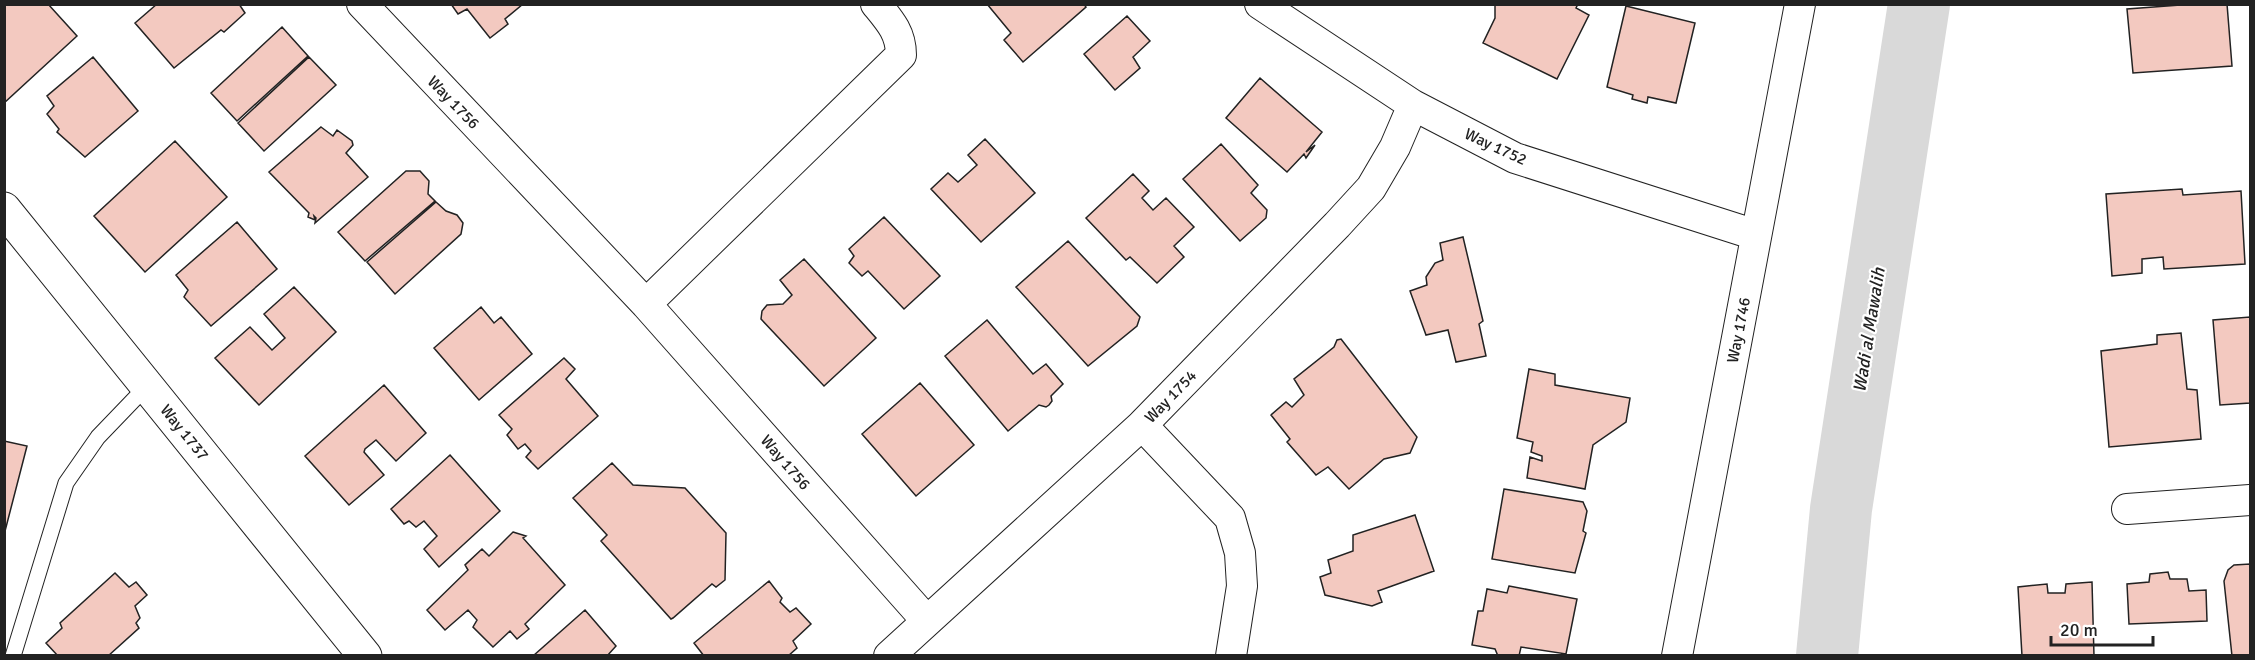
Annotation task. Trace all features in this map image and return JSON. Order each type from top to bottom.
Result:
[{"type":"street","name":"Way 1756","points":[[362,4],[646,304],[926,620]]},
{"type":"street","points":[[646,304],[901,56],[901,40],[894,26],[876,4]]},
{"type":"street","name":"Way 1752","points":[[1260,4],[1413,105],[1515,158],[1756,235]]},
{"type":"street","name":"Way 1746","points":[[1677,656],[1800,4]]},
{"type":"street","name":"Way 1754","points":[[889,656],[1142,426],[1371,188],[1395,147],[1413,105]]},
{"type":"street","name":"Way 1737","points":[[4,210],[365,656]]},
{"type":"street","points":[[1142,426],[1230,518],[1240,553],[1242,586],[1232,656]]},
{"type":"street","points":[[2127,509],[2250,500]]},
{"type":"lane","points":[[13,656],[66,483],[98,437],[147,386]]},
{"type":"building","points":[[4,4],[48,4],[77,36],[4,103]]},
{"type":"building","points":[[157,4],[239,4],[245,13],[224,32],[221,30],[174,68],[135,23]]},
{"type":"building","points":[[451,4],[523,4],[505,19],[508,24],[490,38],[467,9],[458,14]]},
{"type":"building","points":[[987,4],[1084,4],[1086,7],[1023,62],[1004,40],[1011,33]]},
{"type":"building","points":[[1495,4],[1578,4],[1576,8],[1589,15],[1557,79],[1483,43],[1495,18]]},
{"type":"building","points":[[2227,4],[2232,66],[2133,73],[2127,9]]},
{"type":"building","points":[[1626,6],[1695,23],[1676,103],[1648,97],[1647,103],[1632,99],[1633,95],[1607,87]]},
{"type":"building","points":[[1127,16],[1150,41],[1133,57],[1140,68],[1115,90],[1084,54]]},
{"type":"building","points":[[282,27],[308,56],[237,121],[211,93]]},
{"type":"building","points":[[93,57],[138,111],[85,157],[57,132],[59,129],[47,114],[54,106],[47,96]]},
{"type":"building","points":[[309,57],[336,85],[264,151],[238,123]]},
{"type":"building","points":[[1260,78],[1322,132],[1306,152],[1315,145],[1306,158],[1304,154],[1287,172],[1226,118]]},
{"type":"building","points":[[321,127],[333,136],[337,130],[352,141],[353,145],[346,153],[368,177],[315,223],[316,218],[314,216],[315,220],[308,217],[309,213],[269,172]]},
{"type":"building","points":[[985,139],[1035,193],[981,242],[931,189],[948,173],[958,182],[977,165],[968,155]]},
{"type":"building","points":[[175,141],[227,197],[145,272],[94,216]]},
{"type":"building","points":[[1221,144],[1258,185],[1251,193],[1267,210],[1266,218],[1240,241],[1183,179]]},
{"type":"building","points":[[406,171],[420,171],[429,181],[428,194],[435,201],[365,261],[338,232]]},
{"type":"building","points":[[1133,174],[1149,191],[1142,198],[1153,210],[1166,198],[1194,227],[1174,246],[1184,257],[1157,283],[1130,257],[1126,260],[1086,218]]},
{"type":"building","points":[[2182,189],[2183,195],[2241,191],[2245,264],[2164,269],[2163,257],[2142,259],[2142,273],[2112,276],[2106,194]]},
{"type":"building","points":[[436,202],[446,211],[457,215],[463,223],[461,234],[395,294],[367,262]]},
{"type":"building","points":[[884,217],[940,276],[904,309],[868,271],[862,276],[849,263],[854,256],[849,249]]},
{"type":"building","points":[[237,222],[277,269],[211,326],[184,297],[188,290],[176,275]]},
{"type":"building","points":[[1463,237],[1483,321],[1479,324],[1486,356],[1456,362],[1448,330],[1426,335],[1410,291],[1427,285],[1426,277],[1435,263],[1443,260],[1440,243]]},
{"type":"building","points":[[1068,241],[1140,317],[1137,326],[1088,366],[1016,287]]},
{"type":"building","points":[[804,259],[876,338],[824,386],[761,319],[762,311],[767,305],[783,304],[792,295],[780,280]]},
{"type":"building","points":[[294,287],[336,332],[259,405],[215,358],[250,327],[272,350],[285,338],[264,314]]},
{"type":"building","points":[[481,307],[494,323],[501,317],[532,354],[479,400],[434,348]]},
{"type":"building","points":[[2250,317],[2250,403],[2220,405],[2213,320]]},
{"type":"building","points":[[987,320],[1033,374],[1046,364],[1063,384],[1051,396],[1052,401],[1049,405],[1046,407],[1039,405],[1008,431],[945,356]]},
{"type":"building","points":[[2181,333],[2187,389],[2197,390],[2201,439],[2109,447],[2101,351],[2157,344],[2157,335]]},
{"type":"building","points":[[1341,339],[1417,437],[1410,453],[1384,459],[1349,489],[1328,467],[1316,475],[1287,442],[1290,439],[1271,415],[1286,402],[1292,407],[1304,395],[1294,379],[1334,347],[1337,340]]},
{"type":"building","points":[[564,358],[575,369],[566,379],[598,416],[538,469],[526,457],[531,451],[525,444],[518,449],[507,435],[512,429],[499,415]]},
{"type":"building","points":[[1529,369],[1555,374],[1555,385],[1630,398],[1626,422],[1593,445],[1585,489],[1527,478],[1530,457],[1542,461],[1542,456],[1531,452],[1533,442],[1517,438]]},
{"type":"building","points":[[920,383],[974,445],[916,496],[862,434]]},
{"type":"building","points":[[384,385],[426,433],[396,461],[376,440],[365,449],[364,452],[384,475],[349,505],[305,456]]},
{"type":"building","points":[[4,441],[27,446],[4,535]]},
{"type":"building","points":[[450,455],[500,511],[439,567],[424,549],[437,536],[424,521],[416,527],[409,521],[404,524],[391,509]]},
{"type":"building","points":[[612,463],[633,485],[685,488],[726,533],[725,580],[716,587],[712,584],[671,619],[601,541],[607,535],[573,498]]},
{"type":"building","points":[[1504,489],[1583,502],[1587,511],[1583,531],[1586,533],[1575,573],[1492,559]]},
{"type":"building","points":[[1415,515],[1434,571],[1378,591],[1382,602],[1372,606],[1325,595],[1320,577],[1331,573],[1328,560],[1353,551],[1353,535]]},
{"type":"building","points":[[513,532],[526,536],[523,538],[565,585],[525,624],[529,629],[517,639],[510,631],[493,647],[473,627],[477,620],[468,610],[445,630],[427,610],[468,570],[465,565],[482,549],[489,556]]},
{"type":"building","points":[[2250,564],[2250,656],[2232,656],[2224,581],[2228,570],[2234,565]]},
{"type":"building","points":[[2168,572],[2170,579],[2187,579],[2189,591],[2206,590],[2207,621],[2129,624],[2127,584],[2149,582],[2150,574]]},
{"type":"building","points":[[115,573],[129,587],[136,582],[147,595],[135,606],[140,618],[136,623],[139,628],[108,656],[58,656],[46,643],[62,628],[60,623]]},
{"type":"building","points":[[769,581],[782,598],[780,602],[790,612],[796,608],[811,624],[793,641],[797,648],[788,656],[704,656],[694,643]]},
{"type":"building","points":[[2092,582],[2094,656],[2022,656],[2018,587],[2047,584],[2048,593],[2065,593],[2066,584]]},
{"type":"building","points":[[1509,586],[1577,599],[1566,654],[1521,647],[1519,656],[1498,656],[1495,649],[1472,645],[1478,611],[1483,611],[1487,589],[1507,593]]},
{"type":"building","points":[[585,610],[616,646],[607,656],[533,656]]},
{"type":"waterway","name":"Wadi al Mawalih","points":[[1827,656],[1841,509],[1919,4]]}]
